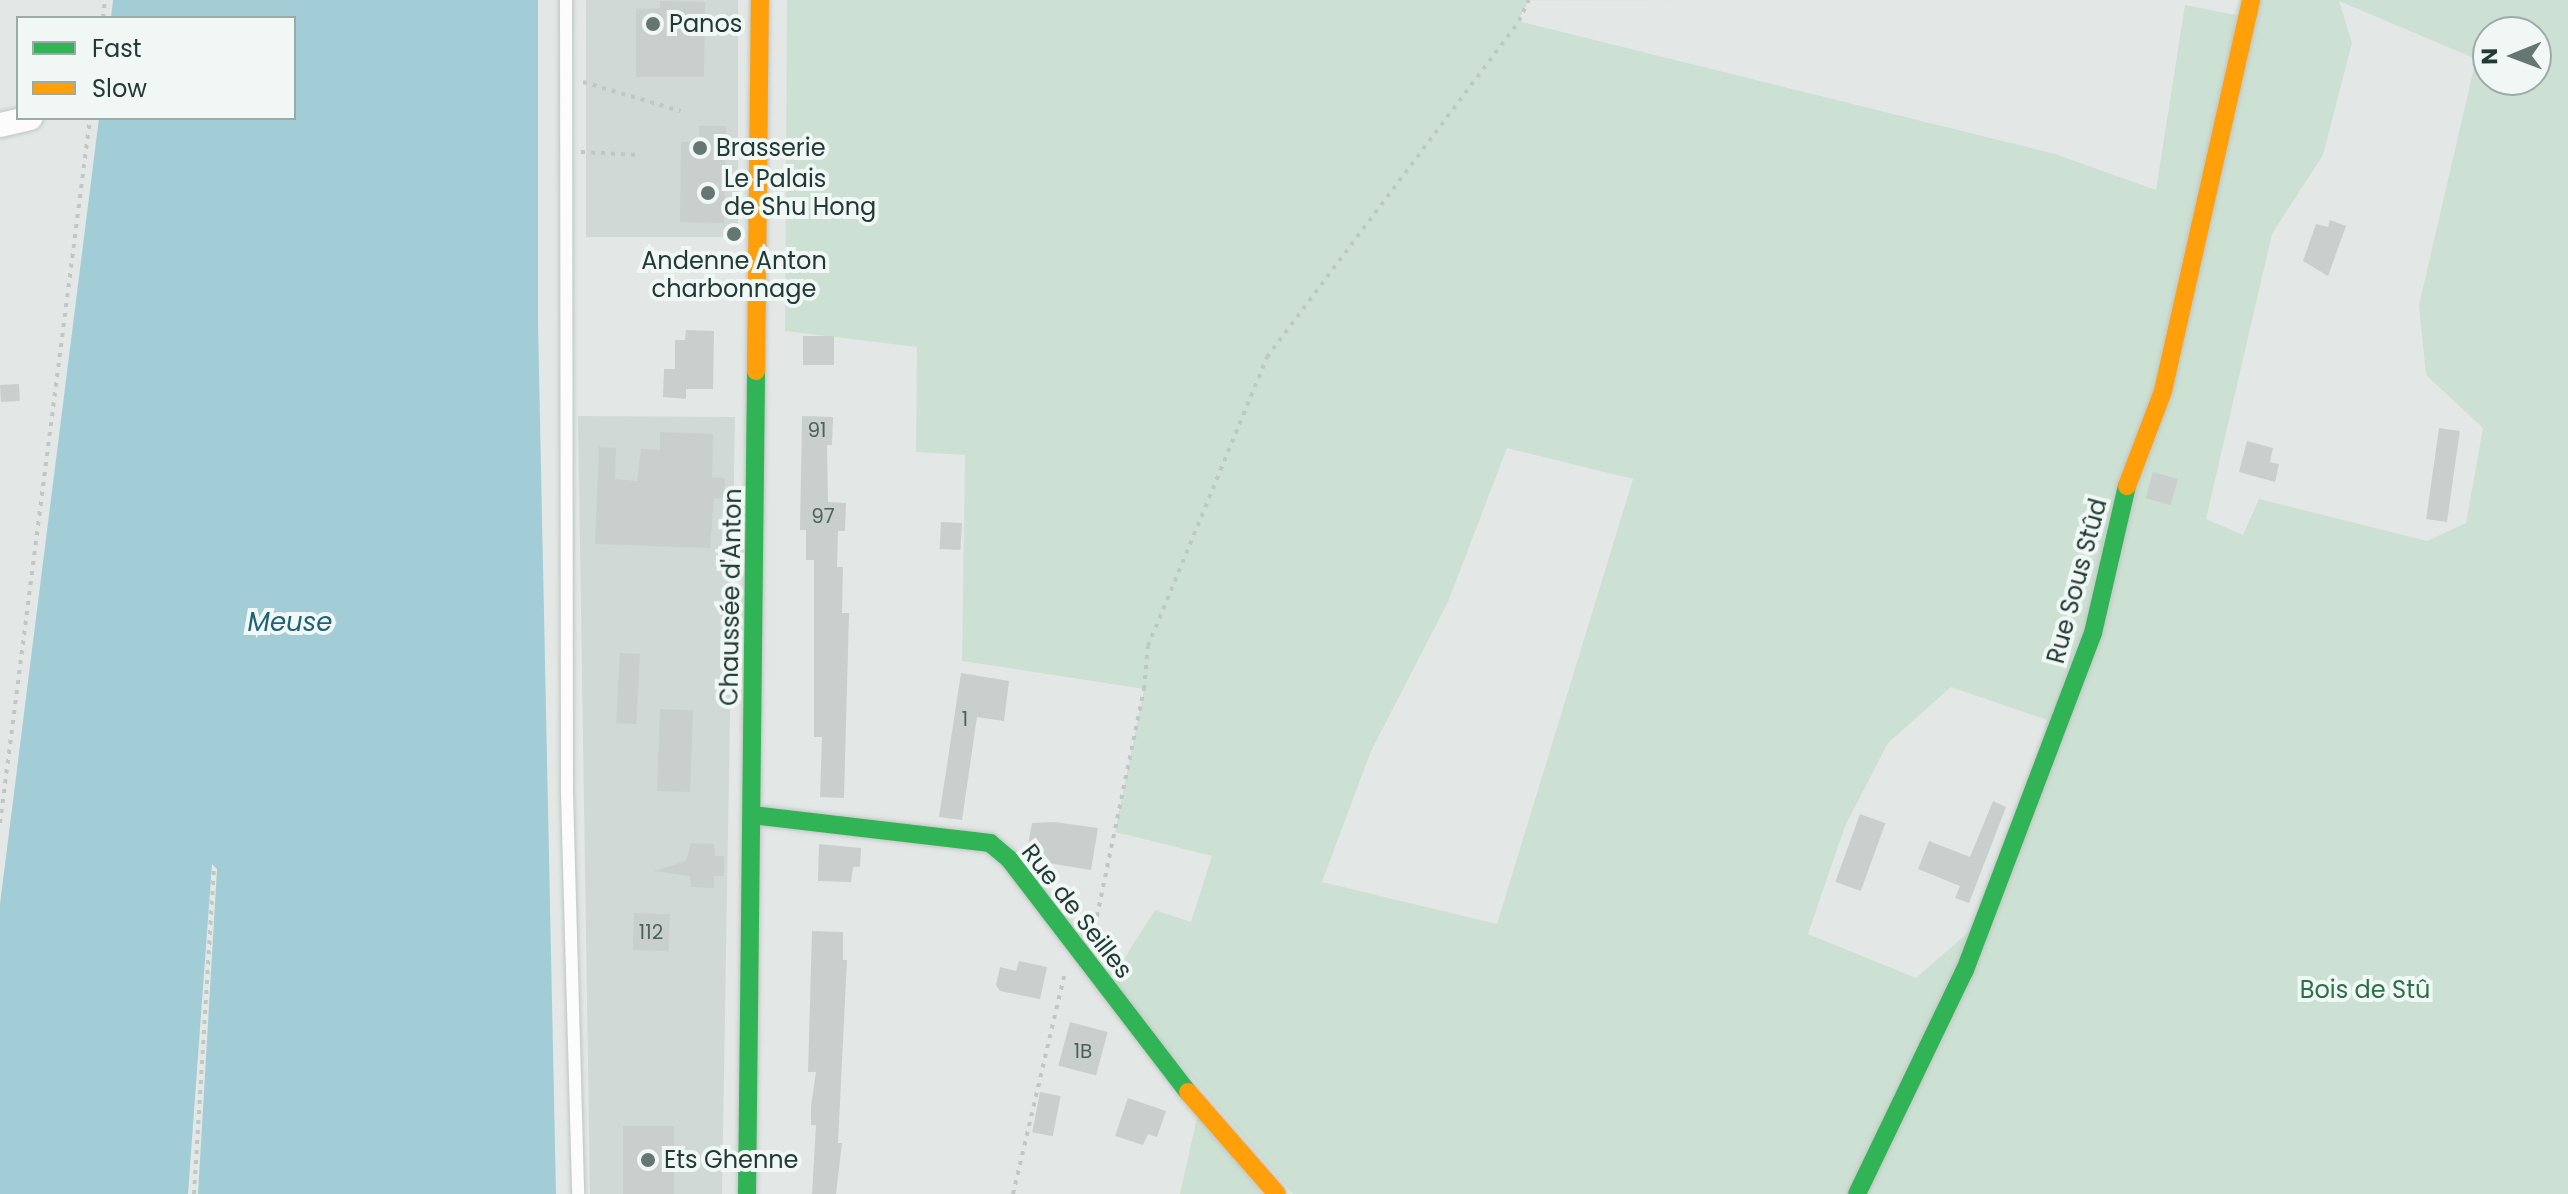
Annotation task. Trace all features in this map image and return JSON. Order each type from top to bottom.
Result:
[{"type":"street","name":"Chaussée d'Anton","points":[[747,1194],[760,0]]},
{"type":"street","name":"Rue Sous Stûd","points":[[1857,1194],[1965,970],[2093,633],[2126,488],[2163,391],[2251,0]]},
{"type":"street","points":[[0,125],[21,120]]},
{"type":"street","name":"Rue de Seilles","points":[[752,815],[990,843],[1009,859],[1194,1099],[1277,1194]]},
{"type":"lane","points":[[566,0],[567,793],[578,1194]]},
{"type":"path","points":[[1013,1194],[1074,946],[1097,924],[1148,646],[1267,357],[1519,21],[1529,0]]},
{"type":"path","points":[[566,77],[681,111]]},
{"type":"path","points":[[0,823],[90,120]]},
{"type":"path","points":[[566,151],[641,155]]},
{"type":"path","points":[[194,1194],[214,871]]},
{"type":"shaded area","points":[[586,0],[738,0],[738,237],[586,237]]},
{"type":"shaded area","points":[[578,416],[735,417],[722,1194],[590,1194]]},
{"type":"green space","name":"Bois de Stû","points":[[787,0],[1529,0],[1518,21],[2055,154],[2156,190],[2185,5],[2246,17],[2251,0],[2568,0],[2568,1194],[1293,1194],[1109,982],[1155,910],[1191,922],[1212,856],[1115,832],[1144,689],[962,661],[965,455],[916,452],[917,347],[785,331]],"holes":[[[2339,1],[2472,57],[2472,16],[2552,16],[2552,96],[2472,96],[2472,76],[2419,305],[2426,375],[2483,428],[2466,523],[2427,541],[2259,499],[2243,535],[2206,519],[2272,234],[2323,155],[2352,43]],[[1507,448],[1633,479],[1497,924],[1322,882],[1371,751],[1448,602]],[[1951,687],[2047,720],[1996,908],[1916,978],[1808,934],[1845,826],[1888,743]]]},
{"type":"green space","points":[[1198,1113],[1262,1194],[1180,1194]]},
{"type":"water","name":"Meuse","points":[[113,0],[538,0],[538,323],[556,1194],[198,1194],[217,869],[212,864],[188,1194],[0,1194],[0,904],[99,120],[296,120],[296,16],[111,16]]},
{"type":"building","points":[[660,1],[705,2],[704,77],[636,77],[636,9],[660,8]]},
{"type":"building","points":[[699,126],[726,126],[724,223],[680,222],[681,142],[699,142]]},
{"type":"building","points":[[2330,220],[2346,226],[2328,276],[2303,261],[2316,224],[2328,227]]},
{"type":"building","points":[[686,330],[714,331],[713,389],[686,389],[686,399],[663,397],[664,369],[675,369],[675,340],[685,340]]},
{"type":"building","points":[[803,336],[834,336],[834,365],[803,365]]},
{"type":"building","points":[[19,384],[20,401],[1,402],[0,385]]},
{"type":"building","points":[[802,416],[833,417],[832,445],[827,445],[828,502],[846,503],[845,531],[838,531],[837,567],[843,567],[842,613],[849,613],[844,798],[820,797],[822,737],[814,737],[814,560],[806,560],[806,530],[800,530]]},
{"type":"building","points":[[2439,428],[2460,431],[2447,522],[2426,519]]},
{"type":"building","points":[[660,432],[713,434],[712,477],[725,478],[725,498],[714,498],[710,548],[595,544],[599,447],[616,448],[615,479],[637,481],[641,449],[660,450]]},
{"type":"building","points":[[2247,441],[2273,448],[2270,462],[2279,464],[2275,482],[2239,472]]},
{"type":"building","points":[[2153,472],[2178,479],[2171,505],[2146,498]]},
{"type":"building","points":[[941,522],[962,523],[961,550],[940,549]]},
{"type":"building","points":[[620,653],[640,654],[636,724],[616,723]]},
{"type":"building","points":[[961,673],[1009,681],[1004,721],[977,717],[962,820],[939,817]]},
{"type":"building","points":[[660,709],[693,710],[690,792],[657,791]]},
{"type":"building","points":[[1993,801],[2006,807],[1969,903],[1955,898],[1960,886],[1918,869],[1929,841],[1970,857]]},
{"type":"building","points":[[1860,814],[1885,823],[1861,891],[1835,882]]},
{"type":"building","points":[[1054,822],[1098,828],[1091,870],[1036,861],[1027,850],[1032,823]]},
{"type":"building","points":[[691,843],[714,844],[715,856],[724,856],[724,876],[714,876],[714,888],[691,887],[690,876],[654,871],[686,861]]},
{"type":"building","points":[[819,844],[861,848],[860,867],[853,867],[851,882],[818,881]]},
{"type":"building","points":[[634,913],[670,914],[669,951],[633,950]]},
{"type":"building","points":[[812,931],[843,932],[843,960],[847,960],[838,1143],[842,1143],[836,1194],[812,1194],[816,1125],[811,1125],[811,1106],[816,1072],[808,1072]]},
{"type":"building","points":[[1019,961],[1047,967],[1040,999],[1000,991],[996,985],[1000,967],[1016,971]]},
{"type":"building","points":[[1070,1022],[1108,1032],[1096,1076],[1058,1065]]},
{"type":"building","points":[[1040,1092],[1061,1096],[1053,1136],[1032,1132]]},
{"type":"building","points":[[1128,1098],[1166,1111],[1157,1137],[1148,1134],[1143,1145],[1115,1136]]},
{"type":"building","name":"Ets Ghenne","points":[[623,1126],[674,1126],[674,1194],[623,1194]]},
{"type":"traffic: fast","points":[[747,1194],[756,371]]},
{"type":"traffic: fast","points":[[1857,1194],[1965,970],[2093,633],[2127,486]]},
{"type":"traffic: fast","points":[[752,815],[990,843],[1009,859],[1188,1092]]},
{"type":"traffic: slow","points":[[756,371],[760,0]]},
{"type":"traffic: slow","points":[[2127,486],[2163,391],[2251,0]]},
{"type":"traffic: slow","points":[[1188,1092],[1277,1194]]},
{"type":"place","name":"Panos","points":[[653,24]]},
{"type":"place","name":"Brasserie","points":[[700,148]]},
{"type":"place","name":"Le Palais de Shu Hong","points":[[708,193]]},
{"type":"place","name":"Andenne Anton charbonnage","points":[[734,234]]},
{"type":"place","name":"Ets Ghenne","points":[[648,1160]]}]
